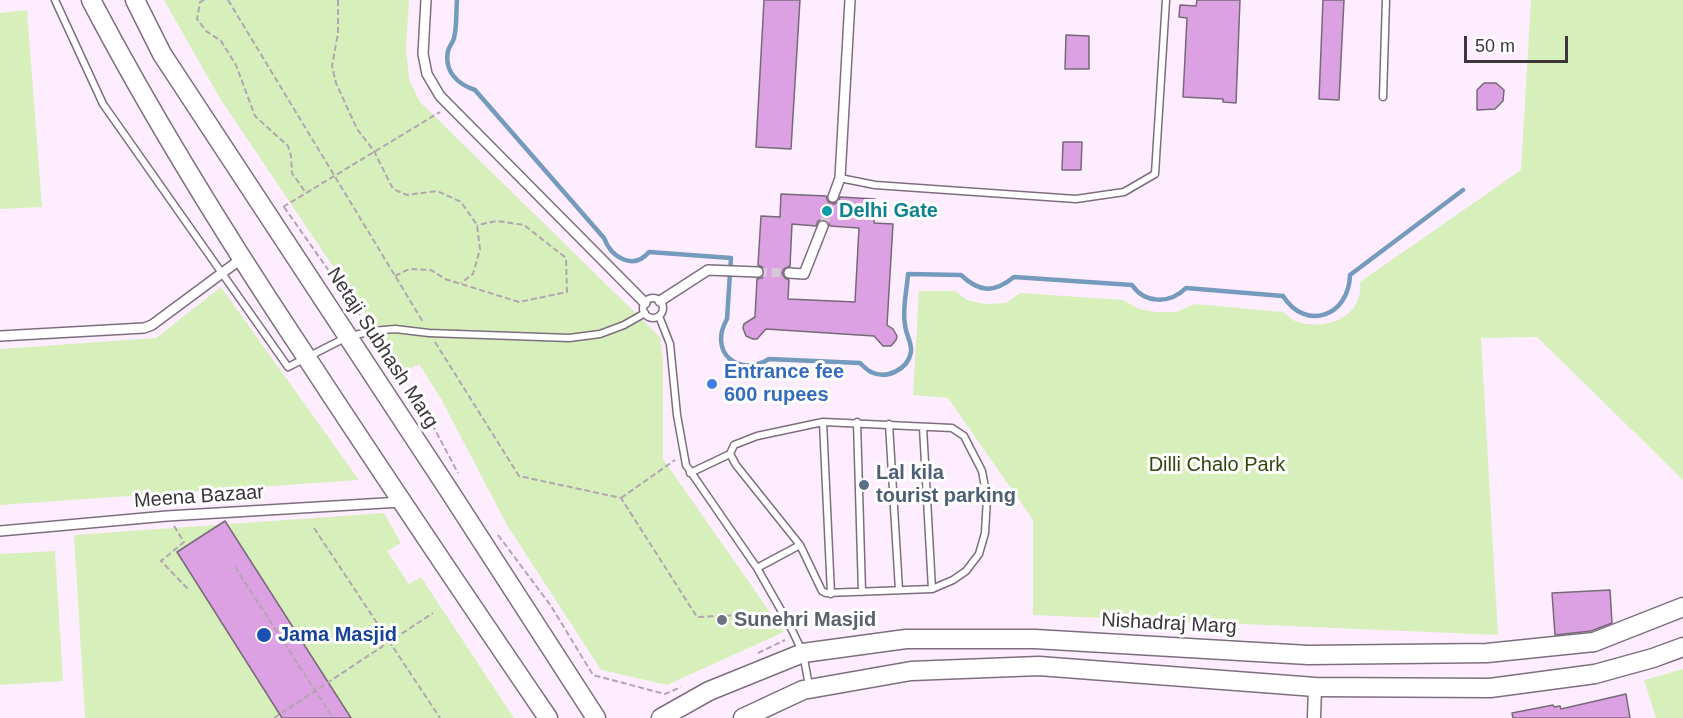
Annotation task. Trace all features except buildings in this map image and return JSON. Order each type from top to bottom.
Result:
[{"type":"main road","points":[[91,0],[125,66],[241,259],[401,502],[548,718]]},
{"type":"main road","name":"Netaji Subhash Marg","points":[[135,0],[162,54],[596,718]]},
{"type":"main road","name":"Nishadraj Marg","points":[[661,718],[709,691],[803,653],[906,639],[1035,639],[1308,655],[1487,653],[1594,642],[1683,607]]},
{"type":"main road","points":[[743,718],[803,690],[911,671],[1039,666],[1315,687],[1490,688],[1595,674],[1683,647]]},
{"type":"street","points":[[426,0],[423,54],[427,74],[440,96],[645,308]]},
{"type":"street","points":[[833,197],[840,178],[850,0]]},
{"type":"street","points":[[789,273],[804,274],[823,226]]},
{"type":"street","points":[[0,336],[152,325],[241,259]]},
{"type":"street","points":[[660,301],[708,270],[758,272]]},
{"type":"street","name":"Meena Bazaar","points":[[0,531],[167,516],[401,502]]},
{"type":"street","points":[[1314,718],[1315,687]]},
{"type":"lane","points":[[55,0],[104,104],[288,367],[347,337],[372,331],[395,329],[429,333],[569,338],[600,334],[624,326],[652,299],[660,301],[663,310],[659,316]]},
{"type":"lane","points":[[840,178],[875,186],[1076,199],[1124,192],[1155,174],[1166,0]]},
{"type":"lane","points":[[1383,97],[1386,0]]},
{"type":"lane","points":[[645,308],[649,317],[659,316]]},
{"type":"lane","points":[[659,316],[670,344],[683,455],[690,473],[757,568],[783,614],[803,653],[810,689]]},
{"type":"lane","points":[[690,473],[730,454],[734,445],[757,436],[823,422],[952,428],[964,436],[982,471],[987,498],[985,533],[979,554],[966,571],[953,580],[932,589],[831,594],[822,591],[800,544],[736,465],[730,454]]},
{"type":"lane","points":[[823,422],[831,594]]},
{"type":"lane","points":[[857,422],[862,592]]},
{"type":"lane","points":[[889,424],[899,590]]},
{"type":"lane","points":[[923,427],[932,589]]},
{"type":"lane","points":[[757,568],[800,544]]},
{"type":"path","points":[[204,0],[200,2],[197,19],[206,31],[221,41],[236,65],[255,116],[288,146],[292,174],[306,193]]},
{"type":"path","points":[[228,0],[333,177],[519,476],[621,498],[697,617],[783,614]]},
{"type":"path","points":[[338,0],[338,33],[332,66],[336,83],[357,129],[374,151],[393,189],[407,195],[437,192],[461,202],[477,225],[480,249],[472,274],[461,283]]},
{"type":"path","points":[[268,216],[450,106]]},
{"type":"path","points":[[284,207],[372,331],[425,411],[462,481]]},
{"type":"path","points":[[395,276],[409,269],[431,270],[445,279],[519,302],[567,292],[566,258],[524,225],[497,221],[477,225]]},
{"type":"path","points":[[621,498],[683,455]]},
{"type":"path","points":[[167,516],[184,542],[161,561],[189,590]]},
{"type":"path","points":[[314,528],[440,718]]},
{"type":"path","points":[[494,529],[551,606],[593,675],[665,694],[687,684]]},
{"type":"path","points":[[235,567],[333,718]]},
{"type":"path","points":[[274,718],[433,613]]},
{"type":"path","points":[[752,655],[795,636]]},
{"type":"green space","points":[[164,0],[409,0],[406,48],[409,79],[420,102],[660,337],[663,361],[663,459],[784,632],[667,685],[601,670],[507,525],[440,397],[419,364],[404,372],[219,97]]},
{"type":"green space","name":"Dilli Chalo Park","points":[[1531,0],[1683,0],[1683,480],[1537,337],[1481,338],[1498,635],[1033,615],[1033,520],[948,398],[913,395],[919,291],[955,291],[967,300],[985,304],[1006,303],[1020,293],[1123,300],[1139,309],[1157,312],[1176,312],[1195,304],[1283,312],[1295,321],[1307,324],[1330,323],[1340,319],[1356,304],[1360,294],[1360,282],[1521,170]]},
{"type":"green space","points":[[27,10],[42,207],[0,209],[0,13]]},
{"type":"green space","points":[[221,287],[359,480],[0,505],[0,349],[156,338]]},
{"type":"green space","points":[[384,513],[401,543],[387,551],[409,584],[421,577],[514,718],[85,718],[74,535]]},
{"type":"green space","points":[[55,551],[63,681],[0,685],[0,554]]},
{"type":"green space","points":[[1683,669],[1683,718],[1656,718],[1644,680]]},
{"type":"waterway","points":[[457,0],[455,34],[447,58],[453,76],[475,90],[604,238],[617,256],[630,261],[643,258],[649,252],[731,258],[727,319],[722,331],[721,342],[729,358],[747,365],[758,364],[769,359],[860,363],[870,371],[884,375],[896,371],[906,363],[911,352],[904,319],[908,274],[961,275],[974,285],[987,289],[1000,286],[1014,277],[1132,285],[1144,296],[1158,300],[1173,297],[1186,288],[1283,296],[1292,307],[1303,314],[1314,316],[1325,314],[1342,301],[1348,289],[1350,275],[1463,190]]},
{"type":"tunnel","points":[[823,226],[833,197]]},
{"type":"tunnel","points":[[758,272],[789,273]]},
{"type":"place","name":"Delhi Gate","points":[[827,211]]},
{"type":"place","name":"Entrance fee 600 rupees","points":[[712,384]]},
{"type":"place","name":"Lal kila tourist parking","points":[[864,485]]},
{"type":"place","name":"Sunehri Masjid","points":[[722,620]]},
{"type":"place","name":"Jama Masjid","points":[[264,635]]}]
